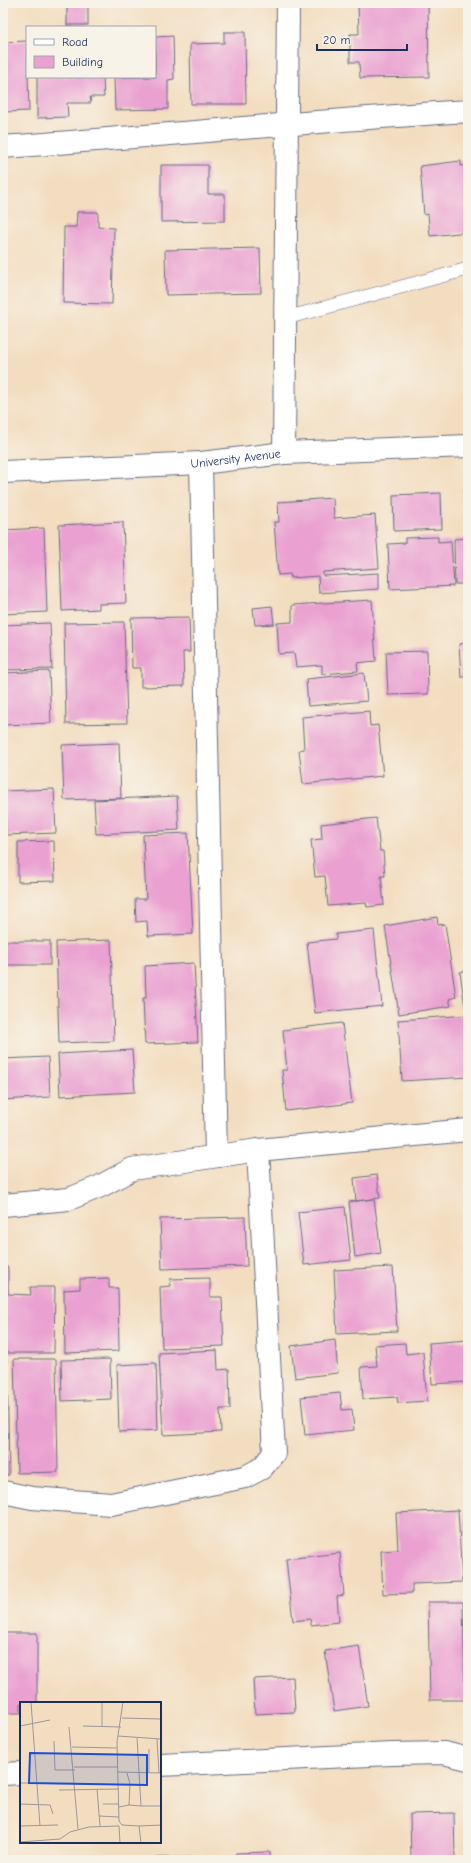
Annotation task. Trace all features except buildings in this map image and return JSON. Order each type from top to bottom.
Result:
[{"type":"street","points":[[284,453],[288,3]]},
{"type":"street","points":[[3,147],[168,135],[288,123],[468,111]]},
{"type":"street","name":"University Avenue","points":[[3,472],[201,463],[284,453],[468,446]]},
{"type":"street","points":[[201,463],[216,1156]]},
{"type":"street","points":[[3,1204],[69,1199],[101,1186],[132,1169],[258,1150],[468,1130]]},
{"type":"street","points":[[3,1492],[32,1498],[111,1504],[245,1477],[262,1468],[274,1453],[258,1150]]},
{"type":"street","points":[[161,1765],[444,1753],[468,1759]]},
{"type":"street","points":[[3,1774],[20,1773]]},
{"type":"lane","points":[[286,318],[468,268]]}]
